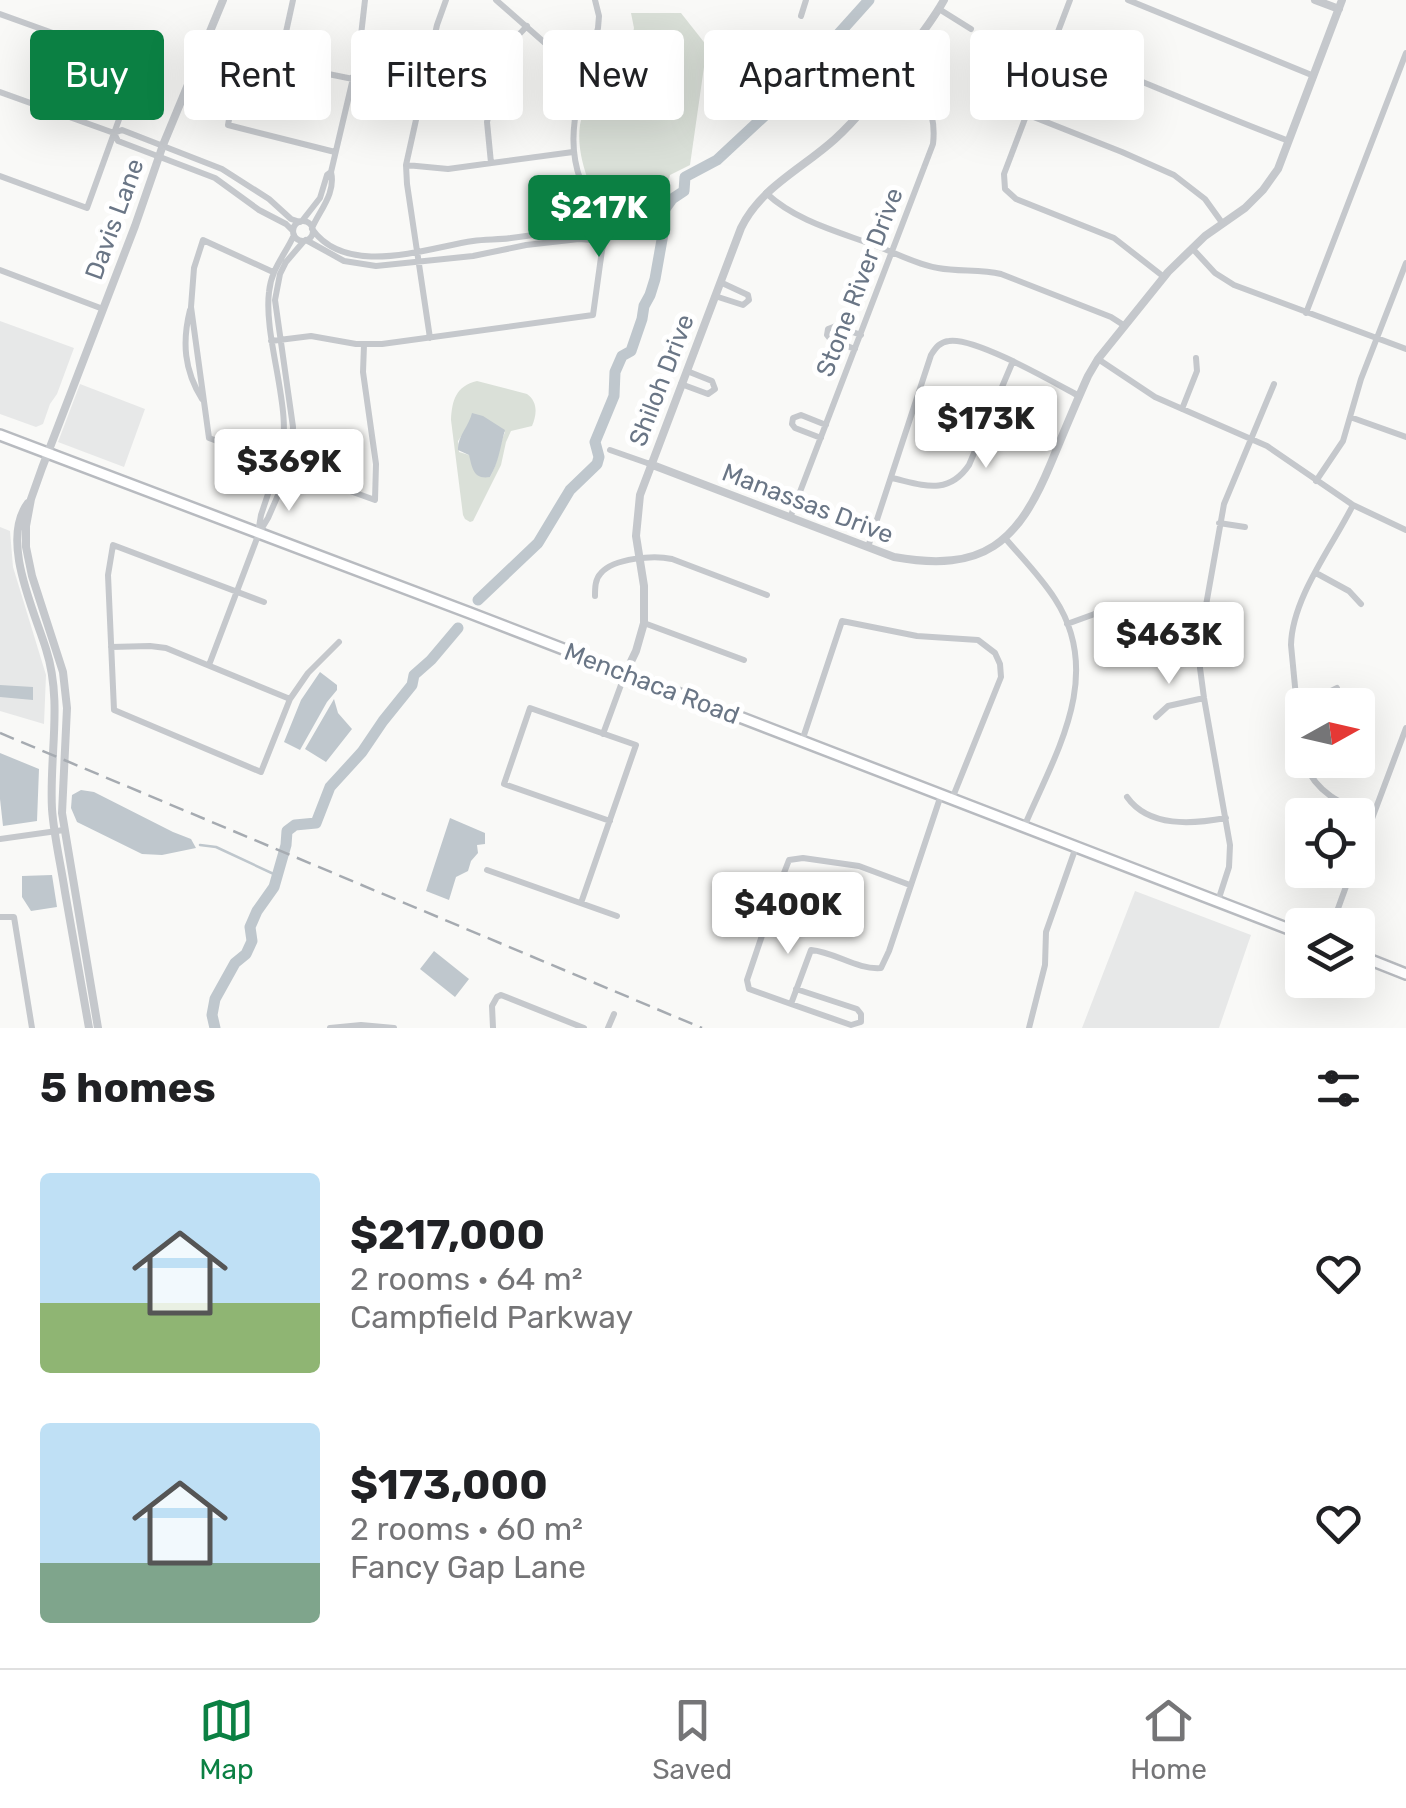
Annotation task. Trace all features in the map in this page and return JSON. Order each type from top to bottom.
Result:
[{"type":"main road","name":"Menchaca Road","points":[[0,435],[1285,927]]},
{"type":"main road","points":[[1375,962],[1406,974]]},
{"type":"street","name":"Davis Lane","points":[[31,499],[161,150],[223,0]]},
{"type":"street","points":[[287,30],[293,0]]},
{"type":"street","points":[[362,30],[366,0]]},
{"type":"street","points":[[496,0],[543,40]]},
{"type":"street","points":[[595,0],[597,30]]},
{"type":"street","points":[[801,16],[806,0]]},
{"type":"street","name":"Shiloh Drive","points":[[923,30],[944,0]]},
{"type":"street","points":[[1058,30],[1070,0]]},
{"type":"street","points":[[1128,0],[1314,76]]},
{"type":"street","points":[[1315,0],[1340,4]]},
{"type":"street","points":[[430,338],[406,165],[437,25],[447,2]]},
{"type":"street","name":"Manassas Drive","points":[[610,450],[894,557],[940,561],[983,552],[1005,538],[1038,495],[1098,359],[1164,277],[1192,248],[1246,208],[1278,169],[1340,4]]},
{"type":"street","points":[[939,9],[971,29]]},
{"type":"street","points":[[0,14],[139,64],[87,208],[0,176]]},
{"type":"street","points":[[491,162],[487,122],[501,62],[509,45],[527,26]]},
{"type":"street","points":[[1306,312],[1406,53]]},
{"type":"street","points":[[1144,82],[1289,140]]},
{"type":"street","points":[[209,664],[259,534],[293,470],[293,427],[276,313],[276,288],[286,262],[312,235],[330,193],[351,83]]},
{"type":"street","points":[[0,92],[114,133],[118,141],[222,170],[291,219],[308,223],[327,243],[353,254],[473,256],[536,244],[579,239],[600,242],[606,238]]},
{"type":"street","points":[[229,120],[228,125],[335,152]]},
{"type":"street","points":[[271,341],[311,336],[364,345],[593,316],[609,228],[588,199],[578,174],[572,152],[575,120]]},
{"type":"street","name":"Shiloh Drive","points":[[625,674],[644,623],[644,586],[636,536],[638,508],[650,464],[745,220],[766,193],[815,156],[853,120]]},
{"type":"street","name":"Stone River Drive","points":[[790,518],[930,154],[933,120]]},
{"type":"street","points":[[1024,120],[1004,174],[1005,189],[1016,199],[1119,240],[1164,277]]},
{"type":"street","points":[[1041,120],[1174,176],[1204,199],[1223,224]]},
{"type":"street","points":[[161,150],[215,178],[286,224],[298,240],[352,264],[376,266],[476,241],[588,226],[594,220],[602,220]]},
{"type":"street","points":[[406,165],[440,170],[572,152]]},
{"type":"street","points":[[259,534],[261,514],[275,472],[273,465],[283,449],[284,428],[268,298],[273,272],[295,225],[317,203],[331,172]]},
{"type":"street","points":[[766,193],[801,218],[933,268],[988,270],[1112,317],[1125,326]]},
{"type":"street","points":[[588,199],[587,233],[600,265]]},
{"type":"street","points":[[273,272],[203,240],[194,268],[185,329],[188,370],[202,400],[209,438],[252,454],[286,457],[317,479]]},
{"type":"street","points":[[1192,248],[1224,280],[1406,349]]},
{"type":"street","points":[[1316,481],[1344,440],[1361,379],[1406,262]]},
{"type":"street","points":[[0,270],[103,308]]},
{"type":"street","points":[[715,296],[741,305],[749,300],[747,293],[720,282]]},
{"type":"street","points":[[855,349],[832,340],[828,329],[836,326],[860,335]]},
{"type":"street","points":[[868,548],[936,347],[958,341],[1013,361],[1079,396]]},
{"type":"street","points":[[252,454],[275,472],[317,479],[375,500],[376,464],[362,372],[364,345]]},
{"type":"street","points":[[1182,409],[1197,371],[1196,358]]},
{"type":"street","points":[[1098,359],[1146,393],[1277,451],[1353,505],[1406,530]]},
{"type":"street","points":[[892,478],[932,486],[959,478],[969,465],[1013,361]]},
{"type":"street","points":[[681,384],[708,394],[715,389],[712,381],[687,371]]},
{"type":"street","points":[[1218,901],[1230,859],[1198,652],[1219,523],[1274,384]]},
{"type":"street","points":[[821,438],[795,428],[793,418],[801,415],[826,424]]},
{"type":"street","points":[[1350,417],[1406,437]]},
{"type":"street","points":[[31,499],[21,512],[21,572],[52,666],[56,700],[52,794],[98,1028]]},
{"type":"street","points":[[31,499],[26,526],[28,560],[60,661],[67,708],[60,831],[89,1028]]},
{"type":"street","points":[[1294,688],[1292,626],[1353,505]]},
{"type":"street","points":[[1219,523],[1246,527]]},
{"type":"street","points":[[1005,538],[1049,590],[1067,624],[1077,678],[1068,723],[1024,827]]},
{"type":"street","points":[[264,602],[114,545],[108,576],[114,710],[261,772],[290,699],[316,663],[339,642]]},
{"type":"street","points":[[595,596],[597,580],[604,570],[615,564],[658,556],[767,594]]},
{"type":"street","points":[[1316,574],[1349,590],[1360,604]]},
{"type":"street","points":[[1067,624],[1110,608]]},
{"type":"street","points":[[37,621],[54,662],[60,661]]},
{"type":"street","points":[[802,741],[842,622],[903,634],[978,640],[996,653],[1001,678],[952,799]]},
{"type":"street","points":[[644,623],[744,660]]},
{"type":"street","points":[[111,647],[158,646],[290,699]]},
{"type":"street","points":[[603,734],[625,674]]},
{"type":"street","points":[[1156,717],[1168,706],[1204,698]]},
{"type":"street","points":[[582,903],[636,745],[530,708],[504,784],[610,821]]},
{"type":"street","points":[[1375,811],[1406,728]]},
{"type":"street","points":[[1312,778],[1332,798]]},
{"type":"street","points":[[790,1004],[811,950],[872,969],[881,968],[941,794]]},
{"type":"street","points":[[1127,797],[1142,811],[1176,823],[1226,818]]},
{"type":"street","points":[[0,839],[60,831]]},
{"type":"street","points":[[1028,1028],[1045,965],[1046,932],[1076,846]]},
{"type":"street","points":[[796,989],[857,1010],[862,1014],[861,1022],[852,1025],[760,994],[747,985],[787,862],[803,858],[859,866],[910,885]]},
{"type":"street","points":[[486,870],[617,916]]},
{"type":"street","points":[[0,917],[14,917],[32,1028]]},
{"type":"street","points":[[493,1028],[492,1006],[496,996],[501,995],[584,1028]]},
{"type":"street","points":[[608,1028],[614,1014]]},
{"type":"street","points":[[330,1028],[361,1024],[394,1028]]},
{"type":"shaded area","points":[[631,13],[681,13],[704,42],[690,165],[670,175],[657,227],[616,227],[594,193],[580,151],[581,120],[684,120],[684,30],[634,28]]},
{"type":"shaded area","points":[[0,321],[74,348],[43,424],[36,427],[0,414]]},
{"type":"shaded area","points":[[477,381],[527,394],[536,413],[532,426],[511,431],[501,465],[470,522],[463,515],[451,420],[456,395],[464,386]],"holes":[[[469,425],[505,432],[490,477],[469,455],[459,452],[458,441]]]},
{"type":"shaded area","points":[[80,384],[145,409],[124,467],[58,442]]},
{"type":"shaded area","points":[[472,413],[505,430],[490,477],[477,475],[469,455],[458,450]]},
{"type":"shaded area","points":[[0,527],[10,531],[13,567],[46,675],[44,724],[0,711]]},
{"type":"shaded area","points":[[320,672],[337,685],[337,690],[300,750],[284,742],[301,700]]},
{"type":"shaded area","points":[[0,685],[33,687],[33,700],[0,697]]},
{"type":"shaded area","points":[[334,699],[338,713],[352,729],[326,762],[305,749]]},
{"type":"shaded area","points":[[0,753],[39,769],[37,821],[3,826]]},
{"type":"shaded area","points":[[81,790],[94,792],[191,839],[196,848],[162,855],[142,854],[77,822],[71,808],[72,795]]},
{"type":"shaded area","points":[[450,818],[485,833],[485,844],[477,845],[478,853],[468,871],[456,877],[449,900],[426,891]]},
{"type":"shaded area","points":[[52,875],[57,907],[31,911],[22,897],[22,876]]},
{"type":"shaded area","points":[[1135,891],[1251,935],[1219,1028],[1082,1028]]},
{"type":"shaded area","points":[[434,951],[469,979],[455,997],[420,969]]},
{"type":"waterway","points":[[478,600],[538,543],[570,490],[597,464],[595,442],[614,396],[615,372],[622,356],[631,351],[655,279],[663,234],[659,225],[662,213],[684,191],[685,177],[717,160],[817,67],[834,39],[869,0]]},
{"type":"waterway","points":[[215,1028],[215,999],[252,941],[250,927],[274,887],[287,831],[295,825],[316,823],[330,787],[362,752],[412,685],[414,675],[458,628]]},
{"type":"waterway","points":[[200,845],[216,847],[278,876]]},
{"type":"railway","points":[[0,733],[702,1028]]}]
